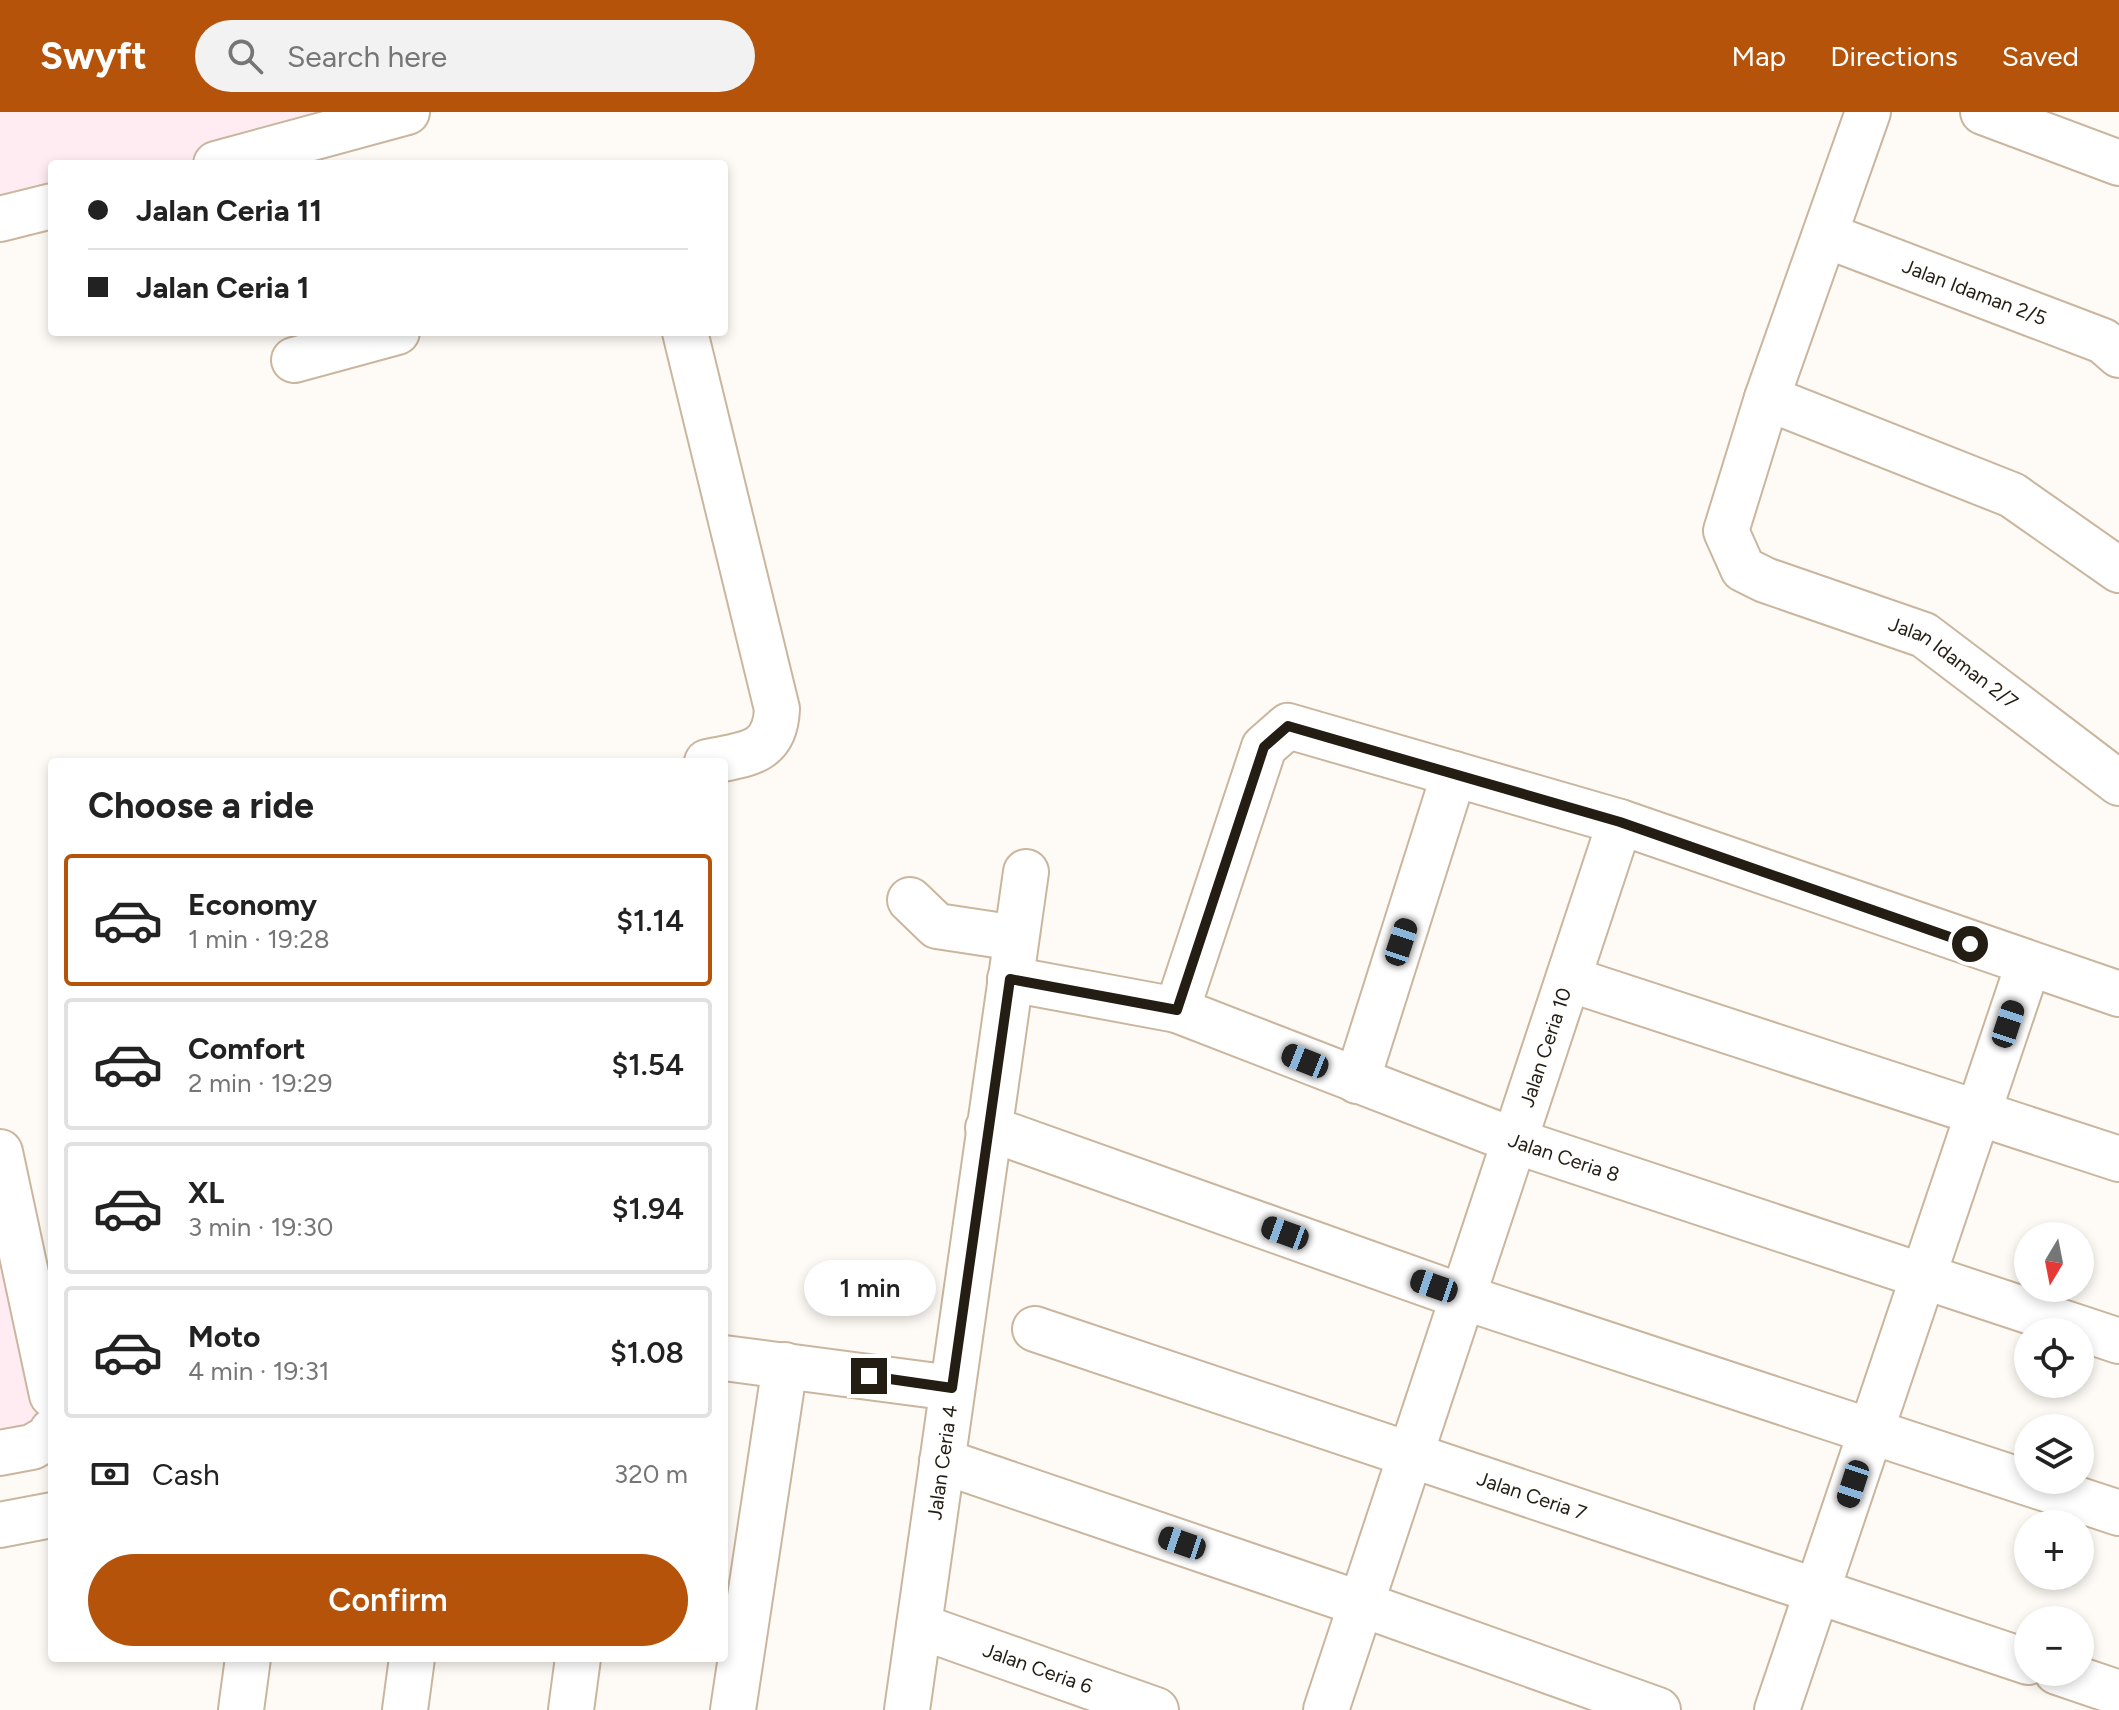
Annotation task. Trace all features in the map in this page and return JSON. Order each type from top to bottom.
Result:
[{"type":"street","points":[[231,160],[407,112]]},
{"type":"street","points":[[1868,112],[1767,398],[2012,495],[2119,570]]},
{"type":"street","points":[[1983,112],[2119,163]]},
{"type":"street","points":[[0,219],[48,207]]},
{"type":"street","name":"Jalan Idaman 2/5","points":[[1825,235],[2103,341],[2119,355]]},
{"type":"street","points":[[294,360],[382,336]]},
{"type":"street","points":[[686,336],[777,709],[776,728],[766,744],[750,753],[726,758]]},
{"type":"street","name":"Jalan Idaman 2/7","points":[[1767,398],[1726,531],[1743,569],[1765,580],[1924,635],[2119,783]]},
{"type":"street","points":[[1177,1010],[1264,747],[1288,726],[1620,822],[2119,994]]},
{"type":"street","points":[[1357,1081],[1454,774]]},
{"type":"street","name":"Jalan Ceria 10","points":[[1326,1710],[1620,822]]},
{"type":"street","name":"Jalan Ceria 4","points":[[907,1710],[1026,872]]},
{"type":"street","name":"Jalan Ceria 8","points":[[910,900],[937,926],[1013,958],[1177,1010],[1515,1141],[2119,1341]]},
{"type":"street","points":[[1777,1710],[2028,965]]},
{"type":"street","points":[[1569,979],[2119,1159]]},
{"type":"street","points":[[988,1128],[1463,1297],[2119,1513]]},
{"type":"street","points":[[0,1152],[48,1376]]},
{"type":"street","name":"Jalan Ceria 7","points":[[1035,1329],[2014,1657]]},
{"type":"street","points":[[728,1358],[952,1388]]},
{"type":"street","points":[[733,1710],[785,1365]]},
{"type":"street","points":[[0,1453],[32,1447],[48,1438]]},
{"type":"street","points":[[942,1461],[1361,1604],[1658,1710]]},
{"type":"street","points":[[0,1525],[48,1516]]},
{"type":"street","name":"Jalan Ceria 6","points":[[919,1626],[1156,1710]]},
{"type":"street","points":[[241,1710],[247,1662]]},
{"type":"street","points":[[405,1710],[411,1662]]},
{"type":"street","points":[[571,1710],[577,1662]]},
{"type":"street","points":[[2094,1685],[2119,1693]]},
{"type":"shaded area","points":[[0,112],[436,112],[260,160],[48,160],[48,215],[0,227]]},
{"type":"shaded area","points":[[0,1129],[30,1252],[48,1408],[48,1445],[0,1463]]},
{"type":"route","points":[[869,1376],[952,1388],[1010,979],[1177,1010],[1264,747],[1288,726],[1316,731],[1620,822],[1970,944]]}]
